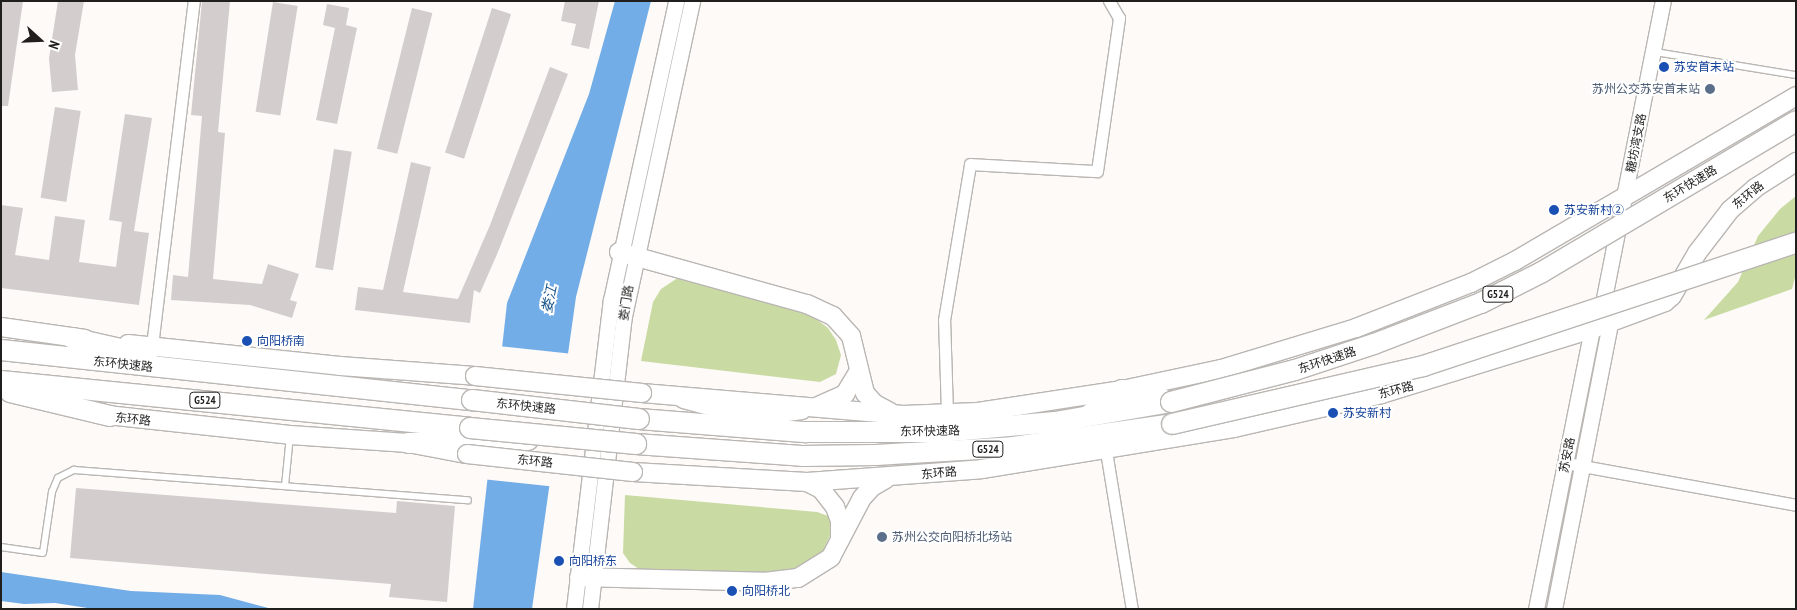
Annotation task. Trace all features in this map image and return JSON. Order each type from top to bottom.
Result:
[{"type":"highway","name":"东环快速路","points":[[1,350],[639,419],[806,432],[976,430],[1086,418],[1171,402],[1295,370],[1374,344],[1481,303],[1542,272],[1796,121]]},
{"type":"highway","name":"东环快速路","points":[[1,381],[468,442],[565,437],[802,456],[876,455],[1013,447],[1172,424],[1423,366],[1796,243]]},
{"type":"highway","points":[[72,338],[230,374]]},
{"type":"highway","points":[[1,390],[110,416]]},
{"type":"highway","points":[[1086,418],[1122,390],[1171,402]]},
{"type":"highway","points":[[684,398],[806,432]]},
{"type":"highway","points":[[702,424],[802,409]]},
{"type":"highway","points":[[408,443],[468,442]]},
{"type":"main road","points":[[1,327],[72,338],[340,366],[475,376],[802,409],[902,415],[978,412],[1122,390],[1221,369],[1356,328],[1408,309],[1515,262],[1796,96]]},
{"type":"main road","name":"东环路","points":[[468,442],[633,472],[807,482],[982,469],[1106,451],[1234,428],[1382,394],[1592,329],[1669,299],[1703,245],[1730,210],[1755,188],[1796,162]]},
{"type":"main road","points":[[627,253],[825,311],[842,324],[851,336],[858,354],[863,390],[870,400],[902,415]]},
{"type":"main road","points":[[802,409],[827,405],[842,396],[852,386],[859,371]]},
{"type":"main road","name":"东环路","points":[[1,398],[110,416],[290,435],[408,443]]},
{"type":"main road","points":[[587,578],[786,580],[819,567],[839,544],[867,492],[894,477]]},
{"type":"main road","points":[[807,482],[821,489],[835,507],[840,521],[839,544]]},
{"type":"street","points":[[152,346],[194,1]]},
{"type":"street","name":"娄门路","points":[[627,253],[676,1]]},
{"type":"street","name":"娄门路","points":[[590,609],[587,578],[606,335],[692,1]]},
{"type":"street","points":[[947,413],[944,320],[970,164],[1098,171],[1120,18],[1110,1]]},
{"type":"street","name":"糖坊湾支路","points":[[1625,196],[1663,1]]},
{"type":"street","name":"苏安路","points":[[1536,609],[1592,329],[1603,303],[1625,196]]},
{"type":"street","points":[[1603,303],[1610,323]]},
{"type":"street","name":"苏安路","points":[[1554,609],[1610,323]]},
{"type":"street","points":[[1106,451],[1132,609]]},
{"type":"street","points":[[1566,463],[1796,505]]},
{"type":"street","name":"娄门路","points":[[574,609],[587,578]]},
{"type":"lane","points":[[1653,52],[1796,75]]},
{"type":"lane","points":[[286,486],[290,435]]},
{"type":"lane","points":[[1,547],[43,553],[52,492],[58,478],[74,470],[468,500]]},
{"type":"green space","points":[[1796,196],[1796,274],[1792,289],[1704,320],[1738,282],[1758,236],[1780,209]]},
{"type":"green space","points":[[676,279],[687,279],[812,316],[828,328],[836,340],[841,355],[836,374],[820,382],[641,361],[653,302],[661,289]]},
{"type":"green space","points":[[625,495],[817,512],[831,517],[834,527],[821,555],[788,575],[642,571],[630,563],[623,553]]},
{"type":"water","name":"娄江","points":[[615,1],[651,1],[576,297],[532,609],[473,609],[507,303],[589,94]]},
{"type":"water","points":[[1,572],[131,591],[220,595],[272,609],[94,609],[55,603],[24,604],[1,601]]},
{"type":"pier","points":[[498,346],[569,353],[555,487],[484,479]]},
{"type":"building","points":[[1,1],[23,1],[8,106],[1,106]]},
{"type":"building","points":[[58,1],[84,1],[75,55],[78,90],[52,92],[49,58]]},
{"type":"building","points":[[202,1],[230,1],[218,132],[225,133],[213,279],[262,284],[268,264],[299,274],[290,300],[297,302],[292,318],[250,305],[171,300],[173,275],[188,277],[202,116],[191,115]]},
{"type":"building","points":[[565,1],[599,1],[589,49],[571,45],[576,24],[561,21]]},
{"type":"building","points":[[273,2],[298,6],[280,116],[256,112]]},
{"type":"building","points":[[327,4],[349,8],[346,25],[357,28],[337,124],[316,120],[335,28],[323,25]]},
{"type":"building","points":[[412,8],[432,13],[397,154],[377,149]]},
{"type":"building","points":[[492,8],[511,14],[464,159],[445,153]]},
{"type":"building","points":[[550,67],[568,74],[498,252],[480,293],[474,290],[470,323],[355,310],[358,287],[383,290],[411,162],[431,167],[403,292],[458,299],[490,225]]},
{"type":"building","points":[[55,107],[81,111],[66,202],[41,198]]},
{"type":"building","points":[[125,114],[152,118],[134,231],[149,233],[139,305],[1,288],[1,205],[23,208],[15,255],[49,260],[55,216],[85,220],[79,262],[116,267],[122,222],[109,220]]},
{"type":"building","points":[[334,149],[352,152],[333,270],[315,268]]},
{"type":"building","points":[[76,488],[396,513],[397,501],[455,506],[447,602],[389,597],[391,584],[70,558]]},
{"type":"place","name":"苏安首末站","points":[[1664,67]]},
{"type":"place","name":"苏州公交苏安首末站","points":[[1710,89]]},
{"type":"place","name":"苏安新村②","points":[[1554,210]]},
{"type":"place","name":"向阳桥南","points":[[247,341]]},
{"type":"place","name":"苏安新村","points":[[1333,413]]},
{"type":"place","name":"苏州公交向阳桥北场站","points":[[882,537]]},
{"type":"place","name":"向阳桥东","points":[[559,561]]},
{"type":"place","name":"向阳桥北","points":[[732,591]]}]
